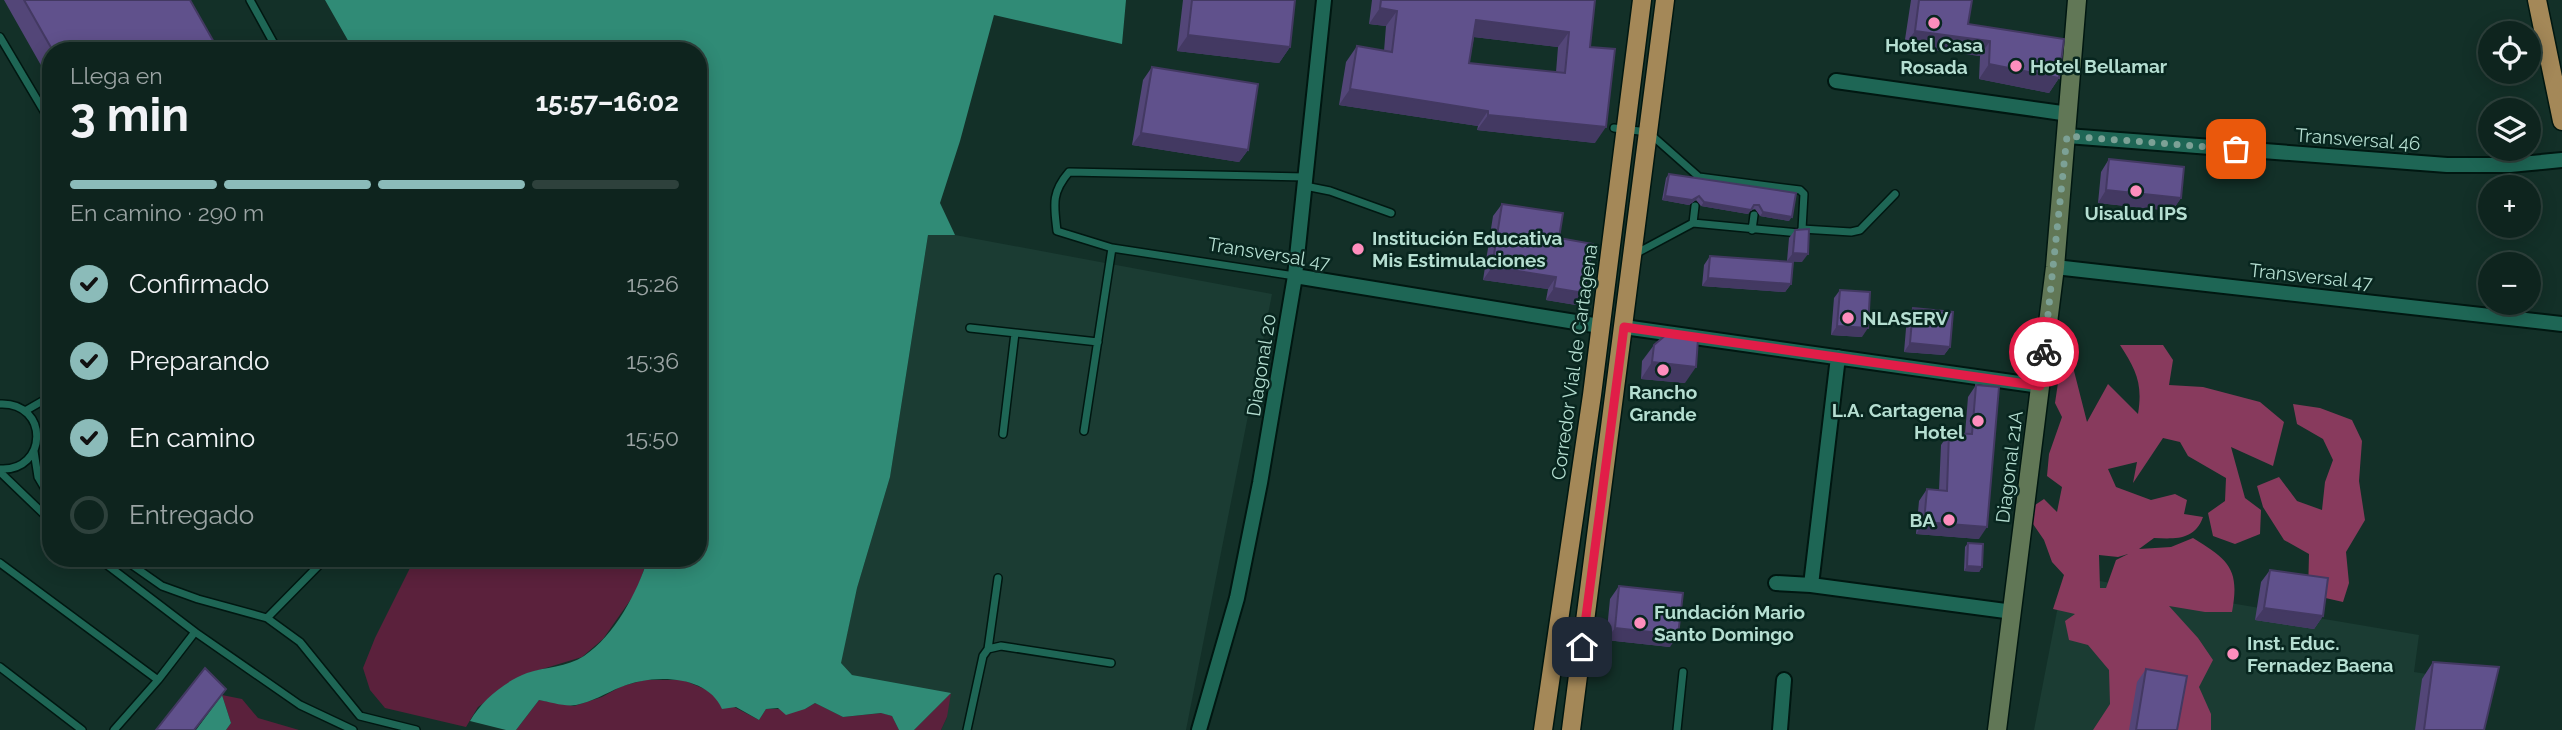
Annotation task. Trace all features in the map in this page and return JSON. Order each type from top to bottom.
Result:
[{"type":"main road","name":"Corredor Vial de Cartagena","points":[[1543,730],[1600,326],[1620,129],[1642,0]]},
{"type":"main road","points":[[1571,730],[1665,0]]},
{"type":"main road","points":[[2537,0],[2562,121]]},
{"type":"street","name":"Diagonal 20","points":[[1199,730],[1237,598],[1260,483],[1295,276],[1324,0]]},
{"type":"street","name":"Diagonal 21A","points":[[1997,730],[2055,267],[2077,0]]},
{"type":"street","points":[[1836,81],[2069,114]]},
{"type":"street","name":"Transversal 46","points":[[2067,136],[2447,165],[2510,165],[2562,160]]},
{"type":"street","name":"Transversal 47","points":[[2055,267],[2562,324]]},
{"type":"street","name":"Transversal 47","points":[[1295,276],[1600,326]]},
{"type":"street","points":[[1624,327],[2040,386]]},
{"type":"street","points":[[1811,585],[1838,358]]},
{"type":"street","points":[[1776,583],[1811,585],[2013,612]]},
{"type":"street","points":[[1780,730],[1784,680]]},
{"type":"lane","points":[[250,0],[273,42]]},
{"type":"lane","points":[[0,37],[42,108]]},
{"type":"lane","points":[[1620,129],[1648,132],[1698,180],[1757,188],[1800,190],[1804,194],[1802,229],[1799,233],[1693,223],[1632,256]]},
{"type":"lane","name":"Transversal 47","points":[[1295,276],[1112,248],[1058,232],[1055,211],[1057,187],[1069,172],[1305,182]]},
{"type":"lane","points":[[1305,182],[1391,213]]},
{"type":"lane","points":[[1802,229],[1852,232],[1860,230],[1895,194]]},
{"type":"lane","points":[[1693,223],[1695,205]]},
{"type":"lane","points":[[1752,230],[1754,215]]},
{"type":"lane","points":[[1084,431],[1112,248]]},
{"type":"lane","points":[[970,328],[1098,342]]},
{"type":"lane","points":[[1003,434],[1015,333]]},
{"type":"lane","points":[[25,411],[42,401]]},
{"type":"lane","points":[[0,404],[25,411],[36,429],[34,450],[38,477],[42,484]]},
{"type":"lane","points":[[0,470],[19,466],[34,450]]},
{"type":"lane","points":[[0,470],[42,512]]},
{"type":"lane","points":[[0,563],[158,680]]},
{"type":"lane","points":[[110,567],[195,632],[300,705],[353,730]]},
{"type":"lane","points":[[135,567],[162,586],[267,618],[300,642],[360,716],[416,730]]},
{"type":"lane","points":[[267,618],[317,567]]},
{"type":"lane","points":[[967,730],[983,656],[988,649],[998,578]]},
{"type":"lane","points":[[114,730],[195,632]]},
{"type":"lane","points":[[988,649],[1001,646],[1111,663]]},
{"type":"lane","points":[[0,667],[82,730]]},
{"type":"lane","points":[[1677,730],[1682,673]]},
{"type":"shaded area","points":[[325,0],[1126,0],[1122,44],[994,15],[960,141],[940,203],[955,235],[928,235],[890,477],[857,588],[841,663],[852,675],[951,693],[914,730],[899,730],[892,716],[881,713],[843,717],[815,703],[786,715],[778,708],[766,709],[759,720],[736,707],[722,709],[715,697],[692,683],[663,679],[634,683],[576,705],[539,700],[516,730],[470,721],[494,692],[510,681],[527,673],[570,662],[595,647],[624,612],[645,567],[707,567],[707,42],[349,42]]},
{"type":"shaded area","points":[[928,235],[955,235],[1272,294],[1186,730],[941,730],[947,717],[873,680],[852,675],[840,664],[857,588],[890,477]]},
{"type":"shaded area","points":[[2120,345],[2163,345],[2173,360],[2169,385],[2203,387],[2260,402],[2284,422],[2273,466],[2231,447],[2245,498],[2261,510],[2260,534],[2235,544],[2213,536],[2208,513],[2225,501],[2226,478],[2188,456],[2180,442],[2163,438],[2133,483],[2137,462],[2108,469],[2116,487],[2151,500],[2175,494],[2187,500],[2184,514],[2203,517],[2200,525],[2190,534],[2177,538],[2154,538],[2139,549],[2171,547],[2193,538],[2223,560],[2233,575],[2232,612],[2205,612],[2169,606],[2198,638],[2213,660],[2199,687],[2211,714],[2211,730],[2093,730],[2110,704],[2109,670],[2088,645],[2069,640],[2065,621],[2075,614],[2053,609],[2064,575],[2052,562],[2044,540],[2031,521],[2032,507],[2044,499],[2057,512],[2062,487],[2047,476],[2049,454],[2062,417],[2055,403],[2059,376],[2073,367],[2087,422],[2108,384],[2138,414],[2139,385]],"holes":[[[2128,554],[2116,560],[2106,588],[2100,588],[2099,555],[2118,557]]]},
{"type":"shaded area","points":[[2293,404],[2320,408],[2352,420],[2362,441],[2359,481],[2365,520],[2346,552],[2349,583],[2343,602],[2308,594],[2309,554],[2284,540],[2263,507],[2257,486],[2279,477],[2297,501],[2322,510],[2325,482],[2333,460],[2323,439],[2297,424]]},
{"type":"shaded area","points":[[410,567],[645,567],[636,592],[603,639],[582,657],[526,674],[478,707],[466,727],[385,708],[370,690],[363,668]]},
{"type":"shaded area","name":"Inst. Educ. Fernadez Baena","points":[[2064,575],[2419,635],[2414,672],[2488,683],[2479,730],[2034,730]]},
{"type":"shaded area","points":[[645,680],[683,680],[707,690],[759,720],[766,709],[805,709],[815,703],[843,717],[882,713],[892,716],[899,730],[516,730],[539,700],[574,706],[602,697],[622,686]]},
{"type":"shaded area","points":[[951,693],[947,717],[941,730],[914,730]]},
{"type":"shaded area","points":[[222,695],[242,699],[258,718],[299,730],[226,730],[231,723]]},
{"type":"shaded area","points":[[222,695],[231,723],[226,730],[196,730]]},
{"type":"building","points":[[24,0],[190,0],[214,42],[48,42]]},
{"type":"building","points":[[1192,0],[1295,0],[1290,47],[1188,35]]},
{"type":"building","points":[[1381,0],[1595,0],[1590,47],[1615,49],[1606,127],[1488,115],[1488,111],[1350,89],[1357,46],[1392,52],[1397,11],[1380,8]],"holes":[[[1476,20],[1569,32],[1565,73],[1469,63]]]},
{"type":"building","points":[[1919,0],[1972,0],[1968,24],[2064,39],[2059,78],[1989,64],[1990,41],[1915,31]]},
{"type":"building","points":[[1152,67],[1258,84],[1248,150],[1141,133]]},
{"type":"building","points":[[2109,159],[2184,167],[2181,198],[2106,190]]},
{"type":"building","points":[[1669,174],[1796,193],[1792,217],[1763,212],[1759,205],[1754,205],[1751,210],[1704,202],[1699,196],[1692,200],[1665,196]]},
{"type":"building","points":[[1502,204],[1563,213],[1559,238],[1593,244],[1584,293],[1554,288],[1556,277],[1492,267]]},
{"type":"building","points":[[1809,229],[1808,254],[1793,253],[1795,230]]},
{"type":"building","points":[[1710,256],[1793,262],[1791,284],[1708,278]]},
{"type":"building","name":"NLASERV","points":[[1840,290],[1870,292],[1868,328],[1837,326]]},
{"type":"building","points":[[1913,308],[1953,312],[1950,347],[1910,343]]},
{"type":"building","points":[[1667,334],[1698,339],[1696,367],[1652,362],[1654,345]]},
{"type":"building","points":[[1976,385],[1999,387],[1987,527],[1924,522],[1927,489],[1947,491],[1949,433],[1972,434]]},
{"type":"building","points":[[1968,543],[1983,544],[1982,567],[1967,566]]},
{"type":"building","points":[[2270,570],[2328,578],[2323,616],[2264,608]]},
{"type":"building","points":[[1619,586],[1683,593],[1678,635],[1615,628]]},
{"type":"building","points":[[2433,662],[2499,667],[2484,730],[2424,730]]},
{"type":"building","points":[[205,668],[226,689],[194,730],[156,730]]},
{"type":"building","points":[[2146,669],[2187,676],[2177,730],[2136,730]]},
{"type":"way so far","points":[[2044,352],[2067,136],[2236,149]]},
{"type":"place","name":"Hotel Casa Rosada","points":[[1934,23]]},
{"type":"place","name":"Hotel Bellamar","points":[[2016,66]]},
{"type":"place","name":"Uisalud IPS","points":[[2136,191]]},
{"type":"place","name":"Institución Educativa Mis Estimulaciones","points":[[1358,249]]},
{"type":"place","name":"NLASERV","points":[[1848,318]]},
{"type":"place","name":"Rancho Grande","points":[[1663,370]]},
{"type":"place","name":"L.A. Cartagena Hotel","points":[[1978,421]]},
{"type":"place","name":"BA","points":[[1949,520]]},
{"type":"place","name":"Fundación Mario Santo Domingo","points":[[1640,623]]},
{"type":"place","name":"Inst. Educ. Fernadez Baena","points":[[2233,654]]},
{"type":"route","points":[[1582,647],[1624,327],[2040,386],[2044,352]]}]
